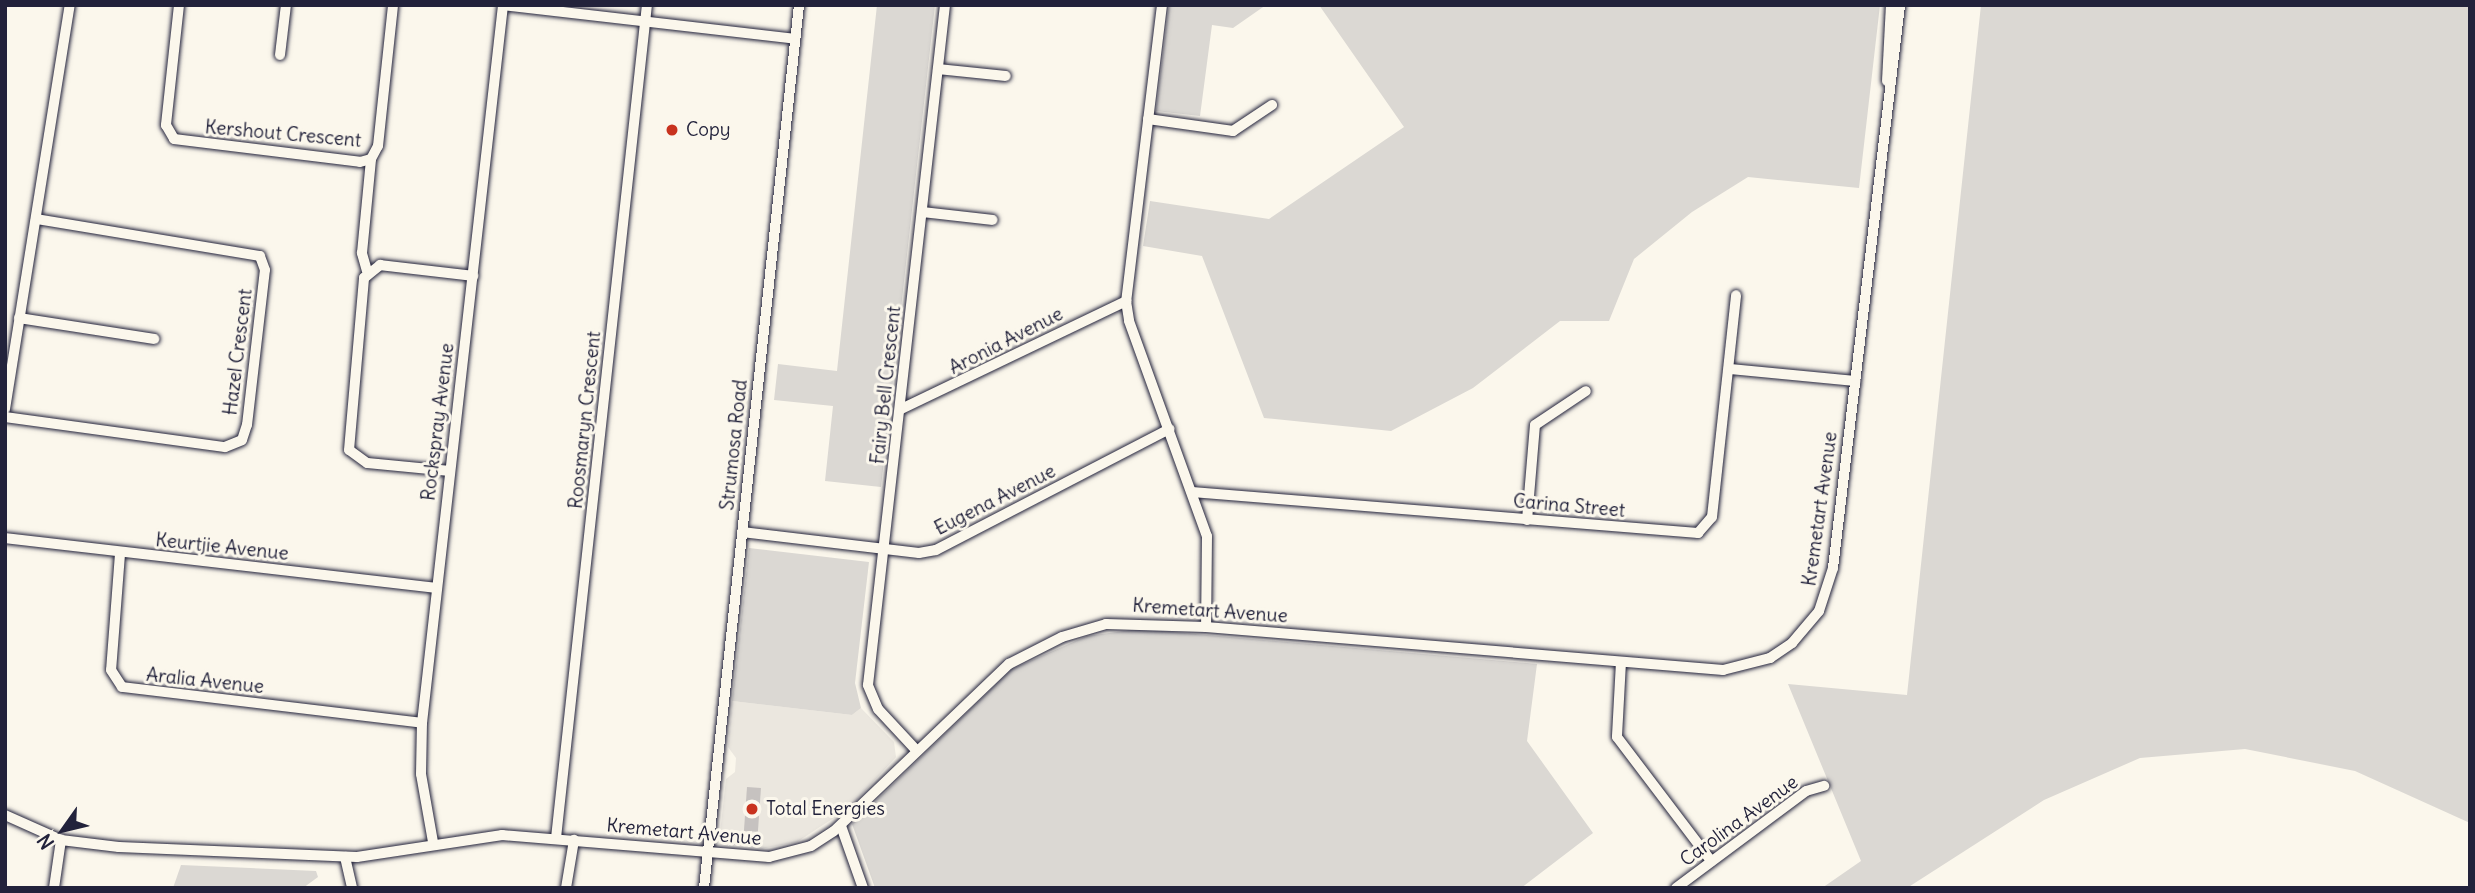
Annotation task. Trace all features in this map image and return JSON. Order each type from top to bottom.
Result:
[{"type":"street","points":[[5,409],[70,5]]},
{"type":"street","name":"Kershout Crescent","points":[[179,5],[166,125],[174,139],[371,159],[378,146],[393,5]]},
{"type":"street","points":[[281,55],[286,5]]},
{"type":"street","points":[[503,5],[795,39]]},
{"type":"street","name":"Rockspray Avenue","points":[[433,842],[421,775],[422,723],[435,588],[503,5]]},
{"type":"street","name":"Roosmaryn Crescent","points":[[556,838],[647,5]]},
{"type":"street","name":"Strumosa Road","points":[[704,888],[799,5]]},
{"type":"street","name":"Fairy Bell Crescent","points":[[917,751],[877,709],[867,685],[886,549],[945,5]]},
{"type":"street","points":[[1162,5],[1126,301],[1192,492],[1210,555],[1206,626]]},
{"type":"street","name":"Kremetart Avenue","points":[[5,815],[61,840],[345,857],[486,835],[556,838],[708,855],[794,853],[841,826],[1009,664],[1062,637],[1107,624],[1206,626],[1621,662],[1739,668],[1782,651],[1810,622],[1833,568],[1887,81],[1891,5]]},
{"type":"street","name":"Kremetart Avenue","points":[[1887,81],[1900,5]]},
{"type":"street","points":[[939,69],[1006,76]]},
{"type":"street","points":[[1148,120],[1233,131],[1272,105]]},
{"type":"street","points":[[371,159],[362,253],[367,271],[349,450],[368,463],[450,471]]},
{"type":"street","points":[[923,212],[993,220]]},
{"type":"street","name":"Hazel Crescent","points":[[5,417],[225,447],[242,440],[247,425],[265,270],[260,256],[235,248],[36,219]]},
{"type":"street","points":[[367,271],[385,265],[473,276]]},
{"type":"street","name":"Carina Street","points":[[1192,492],[1695,534],[1706,529],[1712,517],[1736,295]]},
{"type":"street","name":"Aronia Avenue","points":[[901,409],[1126,301]]},
{"type":"street","points":[[19,318],[154,339]]},
{"type":"street","points":[[1730,369],[1855,382]]},
{"type":"street","points":[[1527,520],[1535,425],[1586,391]]},
{"type":"street","name":"Eugena Avenue","points":[[743,533],[886,549],[936,550],[1169,429]]},
{"type":"street","name":"Keurtjie Avenue","points":[[5,538],[120,554],[435,588]]},
{"type":"street","name":"Aralia Avenue","points":[[120,554],[111,670],[122,687],[422,723]]},
{"type":"street","points":[[1621,662],[1617,737],[1711,861]]},
{"type":"street","name":"Carolina Avenue","points":[[1676,888],[1806,791],[1824,786]]},
{"type":"street","points":[[841,826],[863,888]]},
{"type":"street","points":[[54,888],[61,840]]},
{"type":"street","points":[[566,888],[574,840]]},
{"type":"street","points":[[345,857],[352,888]]},
{"type":"shaded area","points":[[877,5],[935,5],[881,487],[825,481],[833,406],[774,400],[778,364],[837,371]]},
{"type":"shaded area","points":[[1169,5],[1266,5],[1233,28],[1212,25],[1200,116],[1156,111]]},
{"type":"shaded area","points":[[1319,5],[1880,5],[1859,188],[1748,177],[1692,212],[1634,259],[1609,321],[1560,321],[1473,388],[1391,431],[1264,418],[1202,256],[1143,246],[1150,201],[1269,219],[1404,127]]},
{"type":"shaded area","points":[[1981,5],[2470,5],[2470,823],[2355,771],[2245,749],[2140,758],[2044,800],[1907,888],[1822,888],[1861,861],[1788,684],[1907,695]]},
{"type":"shaded area","points":[[749,548],[869,562],[855,683],[861,708],[852,715],[732,701]]},
{"type":"shaded area","points":[[1139,629],[1537,664],[1527,741],[1593,833],[1521,888],[875,888],[852,824],[1012,669],[1087,636]]},
{"type":"shaded area","points":[[732,701],[852,715],[861,708],[894,742],[896,757],[849,808],[797,842],[761,849],[728,844],[720,833],[726,779],[735,772],[736,758],[728,747]]},
{"type":"shaded area","points":[[181,865],[316,871],[318,877],[303,888],[173,888]]},
{"type":"building","name":"Total Energies","points":[[747,787],[761,788],[758,832],[744,831]]},
{"type":"place","name":"Copy","points":[[672,130]]},
{"type":"place","name":"Total Energies","points":[[752,809]]}]
